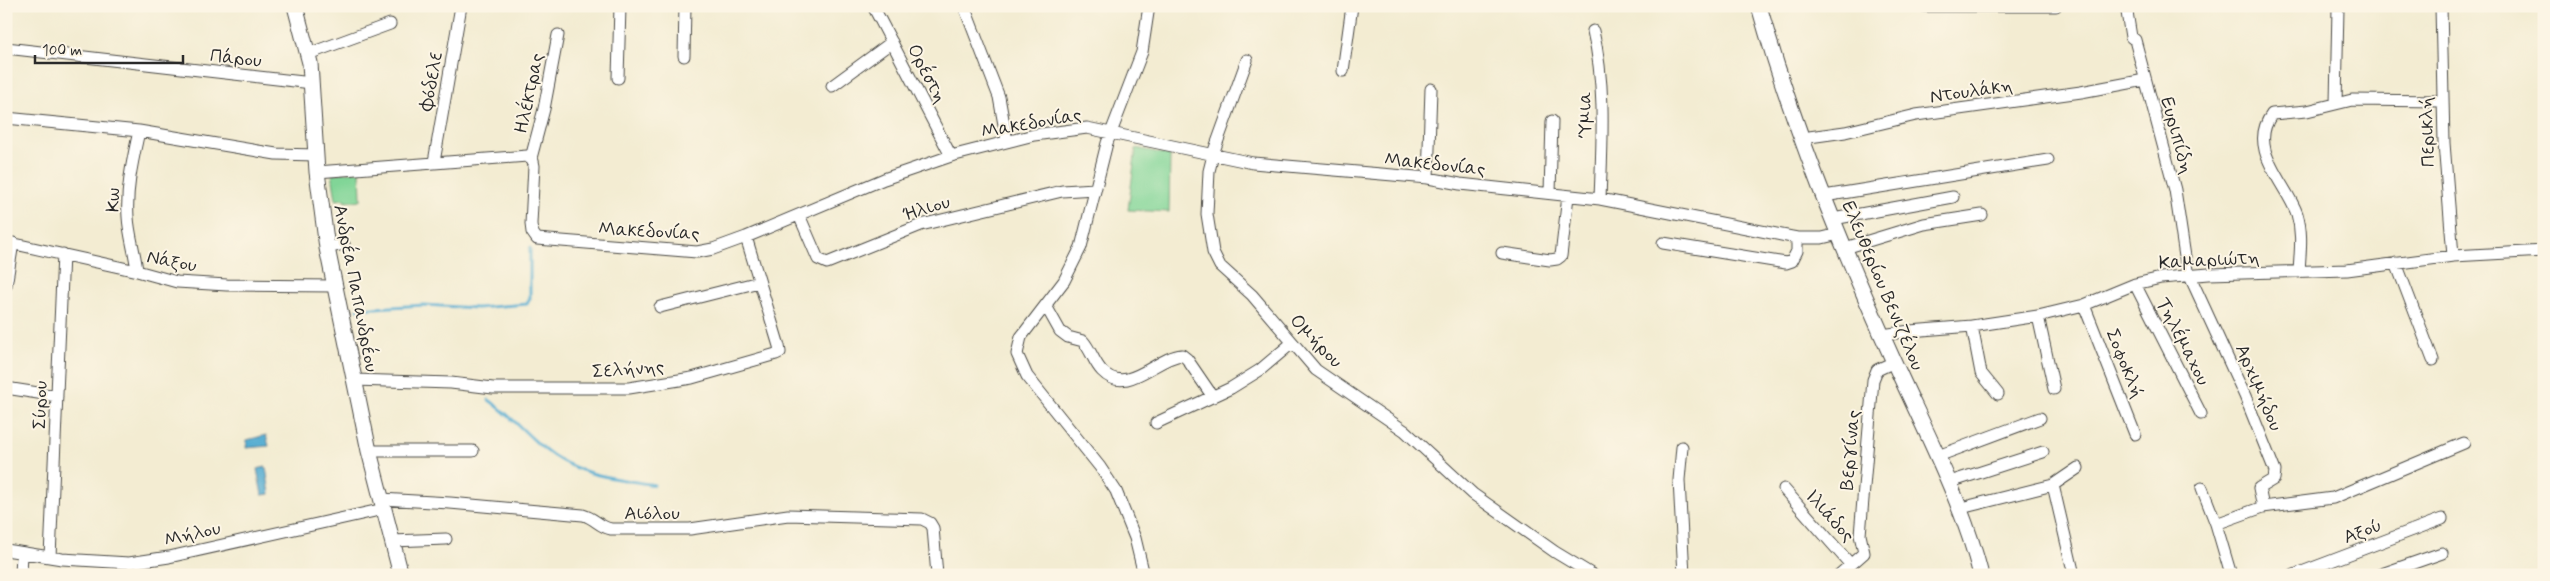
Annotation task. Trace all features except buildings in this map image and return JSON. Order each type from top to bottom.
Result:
[{"type":"main road","name":"Ανδρέα Παπανδρέου","points":[[295,6],[308,54],[312,83],[317,172],[327,248],[369,451],[401,575]]},
{"type":"main road","name":"Ελευθερίου Βενιζέλου","points":[[1759,6],[1802,138],[1833,219],[1882,335],[1961,508],[1982,575]]},
{"type":"street","name":"Φόδελε","points":[[434,162],[460,6]]},
{"type":"street","points":[[618,78],[620,6]]},
{"type":"street","points":[[684,56],[685,6]]},
{"type":"street","name":"Ορέστη","points":[[873,6],[952,156]]},
{"type":"street","points":[[964,6],[999,97],[1007,141]]},
{"type":"street","points":[[1144,575],[1135,538],[1116,491],[1100,467],[1027,376],[1018,359],[1018,347],[1021,337],[1064,280],[1078,254],[1111,133],[1142,52],[1149,6]]},
{"type":"street","points":[[1343,71],[1352,6]]},
{"type":"street","points":[[1924,6],[2056,6]]},
{"type":"street","name":"Ευριπίδη","points":[[2126,6],[2131,37],[2135,40],[2175,190],[2186,264],[2190,275]]},
{"type":"street","name":"Περικλή","points":[[2441,6],[2442,101],[2453,256]]},
{"type":"street","points":[[2336,103],[2338,8]]},
{"type":"street","points":[[308,54],[390,24]]},
{"type":"street","name":"Ύμια","points":[[1593,30],[1599,59],[1602,100],[1600,199]]},
{"type":"street","name":"Ηλέκτρας","points":[[531,158],[541,122],[558,35]]},
{"type":"street","points":[[832,86],[892,42]]},
{"type":"street","name":"Πάρου","points":[[6,48],[312,83]]},
{"type":"street","name":"Ομήρου","points":[[1247,60],[1213,155],[1208,185],[1207,214],[1215,258],[1224,271],[1252,295],[1316,370],[1406,431],[1474,494],[1555,552],[1593,575]]},
{"type":"street","name":"Ντουλάκη","points":[[1802,138],[1845,132],[1916,114],[2081,92],[2145,80]]},
{"type":"street","points":[[1428,178],[1431,89]]},
{"type":"street","points":[[2298,272],[2302,240],[2298,219],[2293,204],[2271,169],[2266,154],[2266,129],[2272,114],[2307,111],[2352,100],[2442,101]]},
{"type":"street","points":[[6,118],[140,131],[254,152],[316,155]]},
{"type":"street","points":[[1550,193],[1552,122]]},
{"type":"street","name":"Μακεδονίας","points":[[531,158],[534,166],[531,224],[532,232],[537,239],[697,252],[713,249],[746,237],[884,179],[952,156],[1007,141],[1092,128],[1213,155],[1291,168],[1428,178],[1460,184],[1600,199],[1797,238],[1822,238],[1842,241],[1924,224],[1982,215]]},
{"type":"street","name":"Κω","points":[[137,271],[128,217],[128,204],[130,176],[140,131]]},
{"type":"street","points":[[317,172],[522,156],[531,158]]},
{"type":"street","points":[[1824,196],[2048,160]]},
{"type":"street","name":"Ήλιου","points":[[799,215],[818,259],[827,263],[921,225],[1067,190],[1095,188]]},
{"type":"street","points":[[1502,253],[1550,260],[1561,256],[1568,196]]},
{"type":"street","points":[[1833,219],[1953,197]]},
{"type":"street","name":"Σελήνης","points":[[354,380],[451,384],[493,388],[629,388],[692,378],[780,352],[746,237]]},
{"type":"street","points":[[1664,244],[1786,263],[1792,261],[1797,251],[1797,238]]},
{"type":"street","points":[[6,286],[9,242]]},
{"type":"street","name":"Νάξου","points":[[9,242],[186,283],[335,286]]},
{"type":"street","points":[[327,248],[344,244]]},
{"type":"street","name":"Καμαριώτη","points":[[1882,335],[1972,326],[2038,316],[2084,305],[2135,284],[2153,279],[2190,275],[2347,270],[2453,256],[2544,251]]},
{"type":"street","name":"Σύρου","points":[[50,557],[62,254]]},
{"type":"street","points":[[2396,263],[2432,360]]},
{"type":"street","name":"Αρχιμήδου","points":[[2190,275],[2232,365],[2274,467],[2275,477],[2259,488],[2263,507]]},
{"type":"street","points":[[660,308],[759,282]]},
{"type":"street","name":"Τηλέμαχου","points":[[2135,284],[2201,414]]},
{"type":"street","name":"Σοφοκλή","points":[[2084,305],[2135,434]]},
{"type":"street","points":[[1046,306],[1060,331],[1068,337],[1083,342],[1096,364],[1109,376],[1126,380],[1172,357],[1182,355],[1187,359],[1212,397]]},
{"type":"street","points":[[2038,316],[2054,389]]},
{"type":"street","points":[[1972,326],[1981,373],[1998,394]]},
{"type":"street","points":[[1156,423],[1248,378],[1292,343]]},
{"type":"street","name":"Βεργίνας","points":[[1851,565],[1864,553],[1860,539],[1860,525],[1873,380],[1877,370],[1894,362]]},
{"type":"street","points":[[6,388],[57,396]]},
{"type":"street","points":[[1938,456],[2040,418]]},
{"type":"street","points":[[2216,524],[2263,507],[2333,498],[2464,444]]},
{"type":"street","points":[[1682,447],[1679,489],[1684,575]]},
{"type":"street","points":[[369,451],[473,451]]},
{"type":"street","points":[[1950,482],[2043,452]]},
{"type":"street","points":[[1961,508],[2053,485],[2078,468]]},
{"type":"street","points":[[2053,485],[2074,575]]},
{"type":"street","points":[[2202,488],[2216,524],[2231,575]]},
{"type":"street","name":"Ιλιάδος","points":[[1784,489],[1851,565]]},
{"type":"street","name":"Αιόλου","points":[[382,504],[450,502],[583,515],[594,519],[599,526],[611,529],[690,529],[788,515],[927,520],[932,528],[937,575]]},
{"type":"street","name":"Μήλου","points":[[6,550],[94,562],[129,563],[169,557],[382,504]]},
{"type":"street","name":"Αξού","points":[[2294,575],[2442,519]]},
{"type":"street","points":[[392,541],[446,539]]},
{"type":"street","points":[[21,575],[22,553]]},
{"type":"street","points":[[2379,575],[2442,553]]},
{"type":"street","points":[[1839,575],[1851,565]]},
{"type":"green space","points":[[1136,148],[1170,155],[1169,212],[1128,210]]},
{"type":"green space","points":[[360,171],[361,200],[345,202],[345,199],[336,200],[332,174]]},
{"type":"water","points":[[266,435],[269,446],[246,448],[247,440]]},
{"type":"water","points":[[266,467],[270,494],[262,495],[257,469]]},
{"type":"waterway","points":[[358,309],[424,305],[477,308],[527,304],[530,298],[530,248]]},
{"type":"waterway","points":[[489,400],[543,448],[569,465],[610,478],[654,485]]}]
